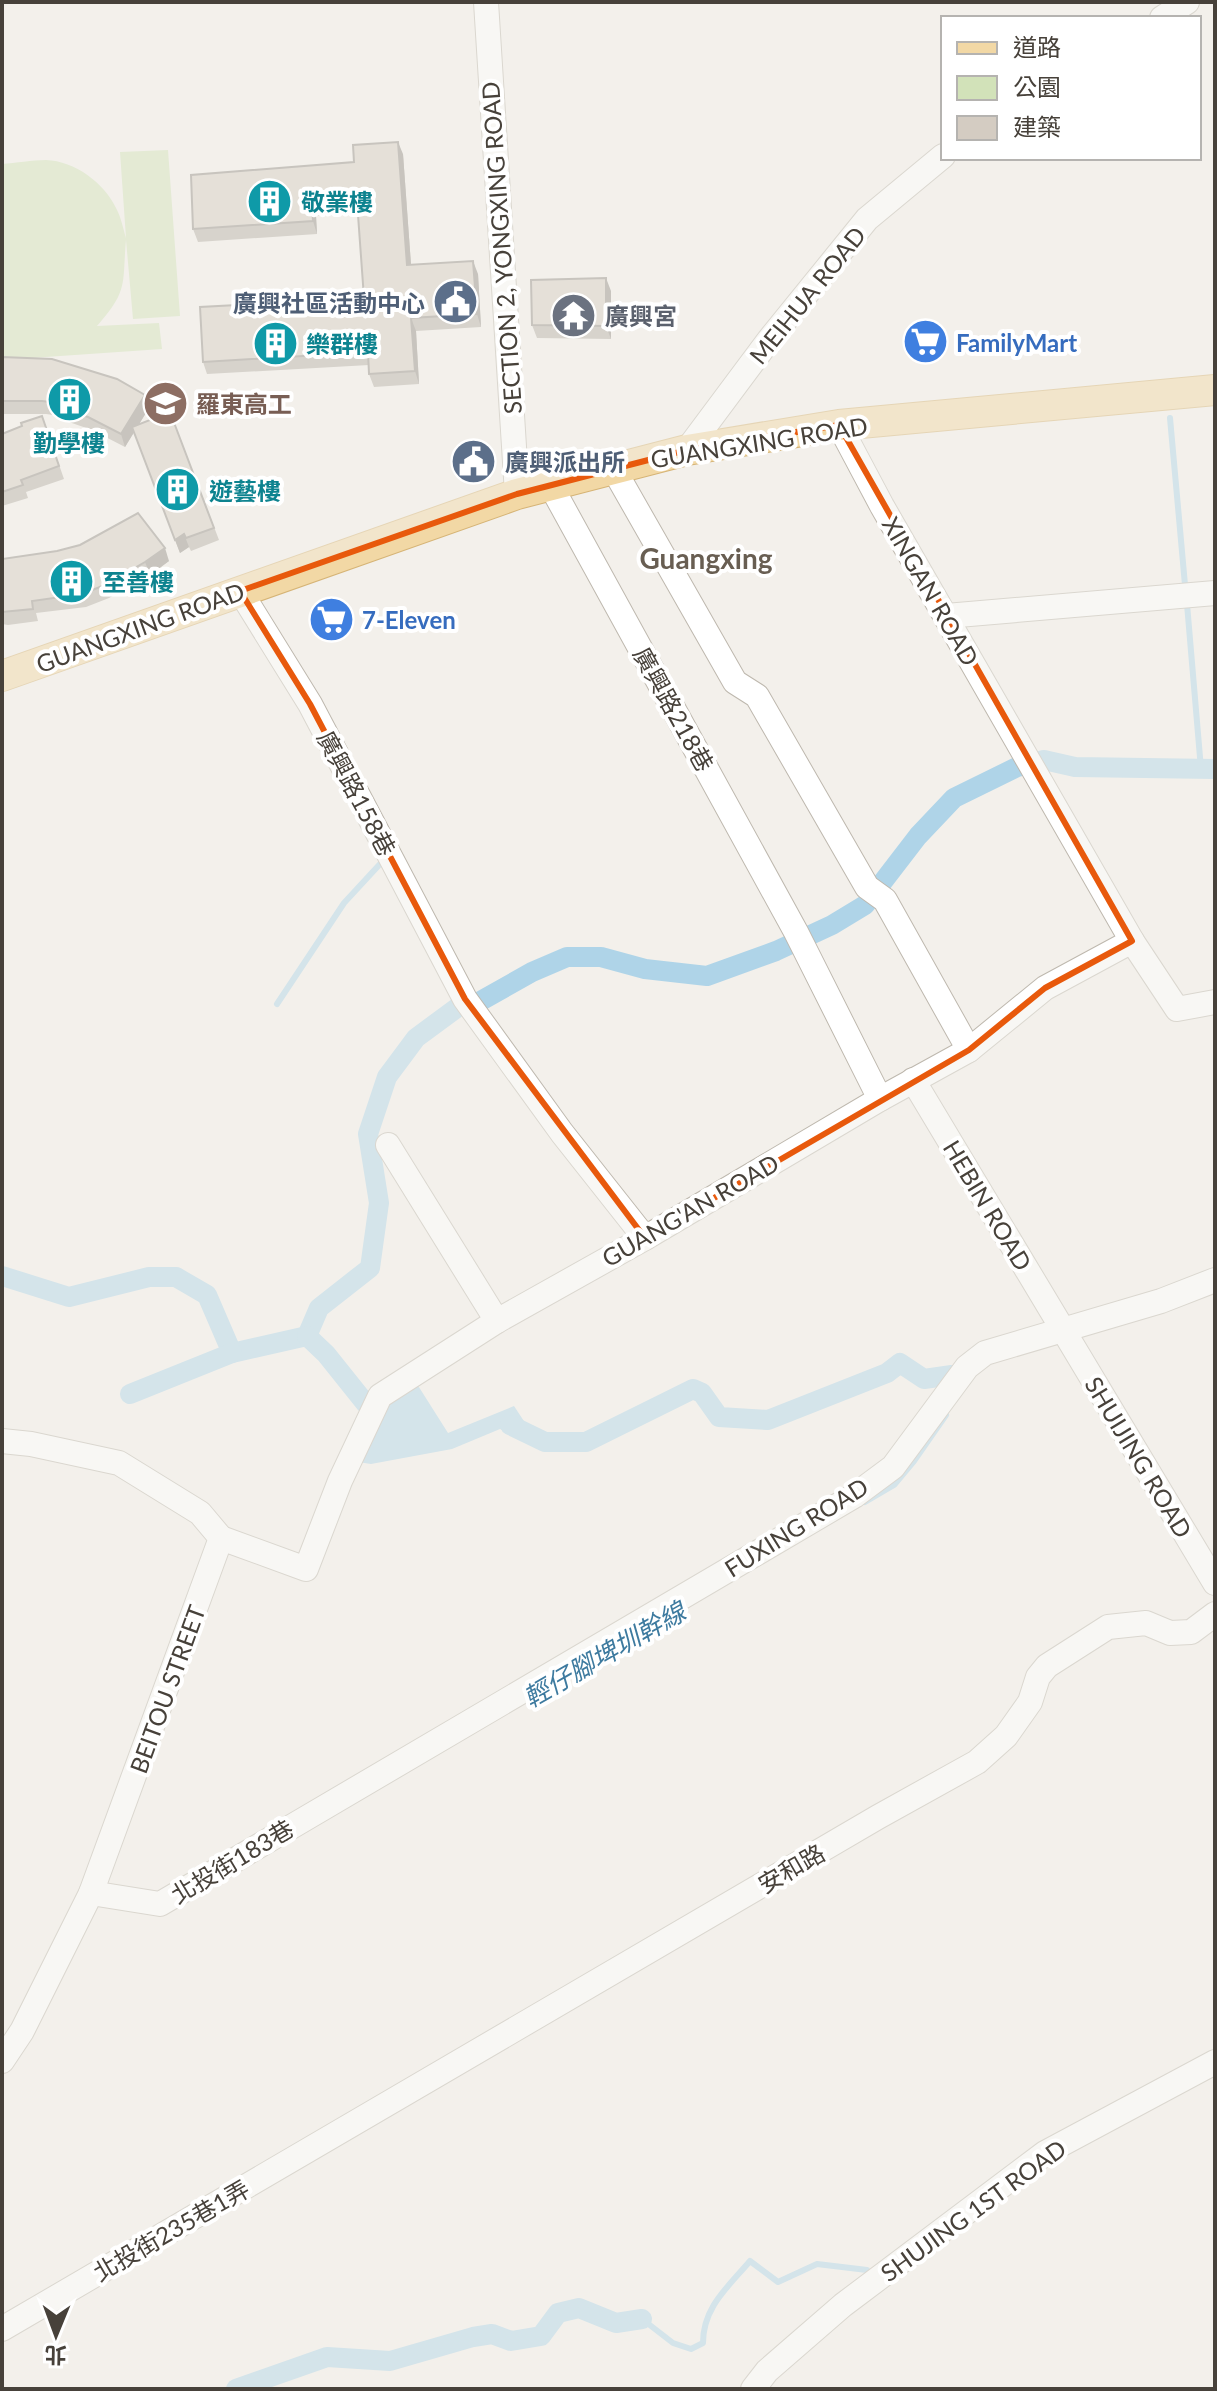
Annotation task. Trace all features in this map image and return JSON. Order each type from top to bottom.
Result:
[{"type":"main road","name":"GUANGXING ROAD","points":[[2,676],[517,494],[687,450],[839,425],[1215,390]]},
{"type":"street","name":"SECTION 2, YONGXING ROAD","points":[[486,2],[517,494]]},
{"type":"street","points":[[1165,16],[1187,2]]},
{"type":"street","name":"MEIHUA ROAD","points":[[687,450],[769,340],[867,219],[941,158]]},
{"type":"street","name":"XINGAN ROAD","points":[[839,425],[882,506],[1132,941]]},
{"type":"street","points":[[613,468],[735,682],[757,696],[969,1050]]},
{"type":"street","name":"廣興路218巷","points":[[551,486],[801,942],[880,1099]]},
{"type":"street","name":"廣興路158巷","points":[[240,591],[310,704],[470,1008],[562,1133],[645,1238]]},
{"type":"street","points":[[946,616],[1215,593]]},
{"type":"street","points":[[1132,941],[1177,1009],[1215,1002]]},
{"type":"street","name":"GUANG'AN ROAD","points":[[221,1538],[306,1569],[340,1481],[380,1396],[497,1321],[969,1050],[1045,988],[1132,941]]},
{"type":"street","name":"HEBIN ROAD","points":[[913,1080],[1064,1330]]},
{"type":"street","points":[[388,1145],[497,1321]]},
{"type":"street","name":"FUXING ROAD","points":[[363,1783],[854,1496],[893,1467],[967,1367],[985,1353],[1161,1301],[1215,1280]]},
{"type":"street","name":"SHUIJING ROAD","points":[[1064,1330],[1215,1583]]},
{"type":"street","points":[[2,1441],[31,1444],[119,1463],[200,1513],[221,1538]]},
{"type":"street","name":"BEITOU STREET","points":[[2,2061],[22,2031],[91,1893],[221,1538]]},
{"type":"street","name":"安和路","points":[[339,2131],[977,1762],[1014,1724],[1030,1702],[1038,1677],[1047,1666],[1108,1627],[1146,1623],[1170,1633],[1191,1632],[1215,1614]]},
{"type":"street","name":"北投街183巷","points":[[91,1893],[160,1904],[363,1783]]},
{"type":"street","name":"SHUJING 1ST ROAD","points":[[753,2389],[767,2371],[843,2305],[1045,2153],[1215,2062]]},
{"type":"street","name":"北投街235巷1弄","points":[[2,2329],[339,2131]]},
{"type":"highlighted area","points":[[839,425],[1132,941],[1045,988],[969,1050],[645,1238],[465,999],[310,704],[240,591],[517,494],[687,450]]},
{"type":"green space","points":[[168,150],[180,316],[133,319],[126,240],[124,277],[119,295],[97,326],[159,323],[162,349],[2,360],[2,164],[46,160],[78,169],[96,182],[111,199],[126,238],[120,152]]},
{"type":"water","points":[[417,1384],[448,1433],[514,1406],[541,1447],[500,1429],[452,1449],[371,1464],[358,1462],[392,1400]]},
{"type":"building","points":[[398,142],[407,265],[473,261],[477,314],[411,318],[415,371],[369,374],[368,352],[203,362],[200,307],[364,298],[357,201],[312,203],[313,221],[193,229],[191,175],[354,162],[353,145]]},
{"type":"building","name":"廣興宮","points":[[606,278],[606,326],[532,325],[531,280]]},
{"type":"building","name":"勤學樓","points":[[2,357],[52,359],[117,379],[145,395],[121,434],[64,409],[74,405],[2,401]]},
{"type":"building","name":"遊藝樓","points":[[170,412],[214,528],[186,538],[184,534],[175,540],[132,427]]},
{"type":"building","points":[[42,416],[59,466],[21,480],[23,485],[2,492],[2,434]]},
{"type":"building","name":"至善樓","points":[[138,513],[165,548],[105,585],[82,594],[32,601],[33,609],[2,612],[2,559],[80,545]]},
{"type":"waterway","points":[[1170,418],[1185,585]]},
{"type":"waterway","points":[[1187,604],[1201,769]]},
{"type":"waterway","points":[[307,1336],[319,1308],[370,1268],[379,1203],[368,1134],[387,1077],[416,1038],[458,1007],[477,1003],[532,972],[567,957],[601,957],[645,969],[707,976],[776,951],[832,925],[865,905],[918,836],[954,798],[1017,767],[1044,760],[1075,767],[1215,769]]},
{"type":"waterway","points":[[277,1004],[344,903],[380,864]]},
{"type":"waterway","points":[[2,1276],[69,1297],[149,1277],[176,1277],[207,1295],[232,1353],[307,1336]]},
{"type":"waterway","points":[[307,1336],[326,1354],[366,1404]]},
{"type":"waterway","points":[[130,1394],[232,1353]]},
{"type":"waterway","points":[[510,1425],[545,1442],[586,1442],[693,1389],[702,1393],[719,1417],[768,1420],[887,1373],[900,1363],[924,1379],[952,1375]]},
{"type":"waterway","name":"輕仔腳埤圳幹線","points":[[865,1502],[894,1485],[946,1415]]},
{"type":"waterway","points":[[642,2319],[673,2343],[691,2349],[703,2343],[712,2308],[750,2261],[778,2282],[817,2264],[867,2270]]},
{"type":"waterway","points":[[236,2389],[327,2357],[390,2361],[473,2337],[492,2334],[511,2341],[541,2336],[558,2313],[579,2308],[616,2323],[642,2319]]},
{"type":"place","name":"敬業樓","points":[[270,201]]},
{"type":"place","name":"廣興社區活動中心","points":[[456,302]]},
{"type":"place","name":"廣興宮","points":[[574,315]]},
{"type":"place","name":"FamilyMart","points":[[925,342]]},
{"type":"place","name":"樂群樓","points":[[275,343]]},
{"type":"place","name":"勤學樓","points":[[69,400]]},
{"type":"place","name":"羅東高工","points":[[165,403]]},
{"type":"place","name":"廣興派出所","points":[[474,461]]},
{"type":"place","name":"遊藝樓","points":[[178,490]]},
{"type":"place","name":"至善樓","points":[[71,581]]},
{"type":"place","name":"7-Eleven","points":[[331,619]]},
{"type":"district","name":"Guangxing","points":[[706,558]]}]
